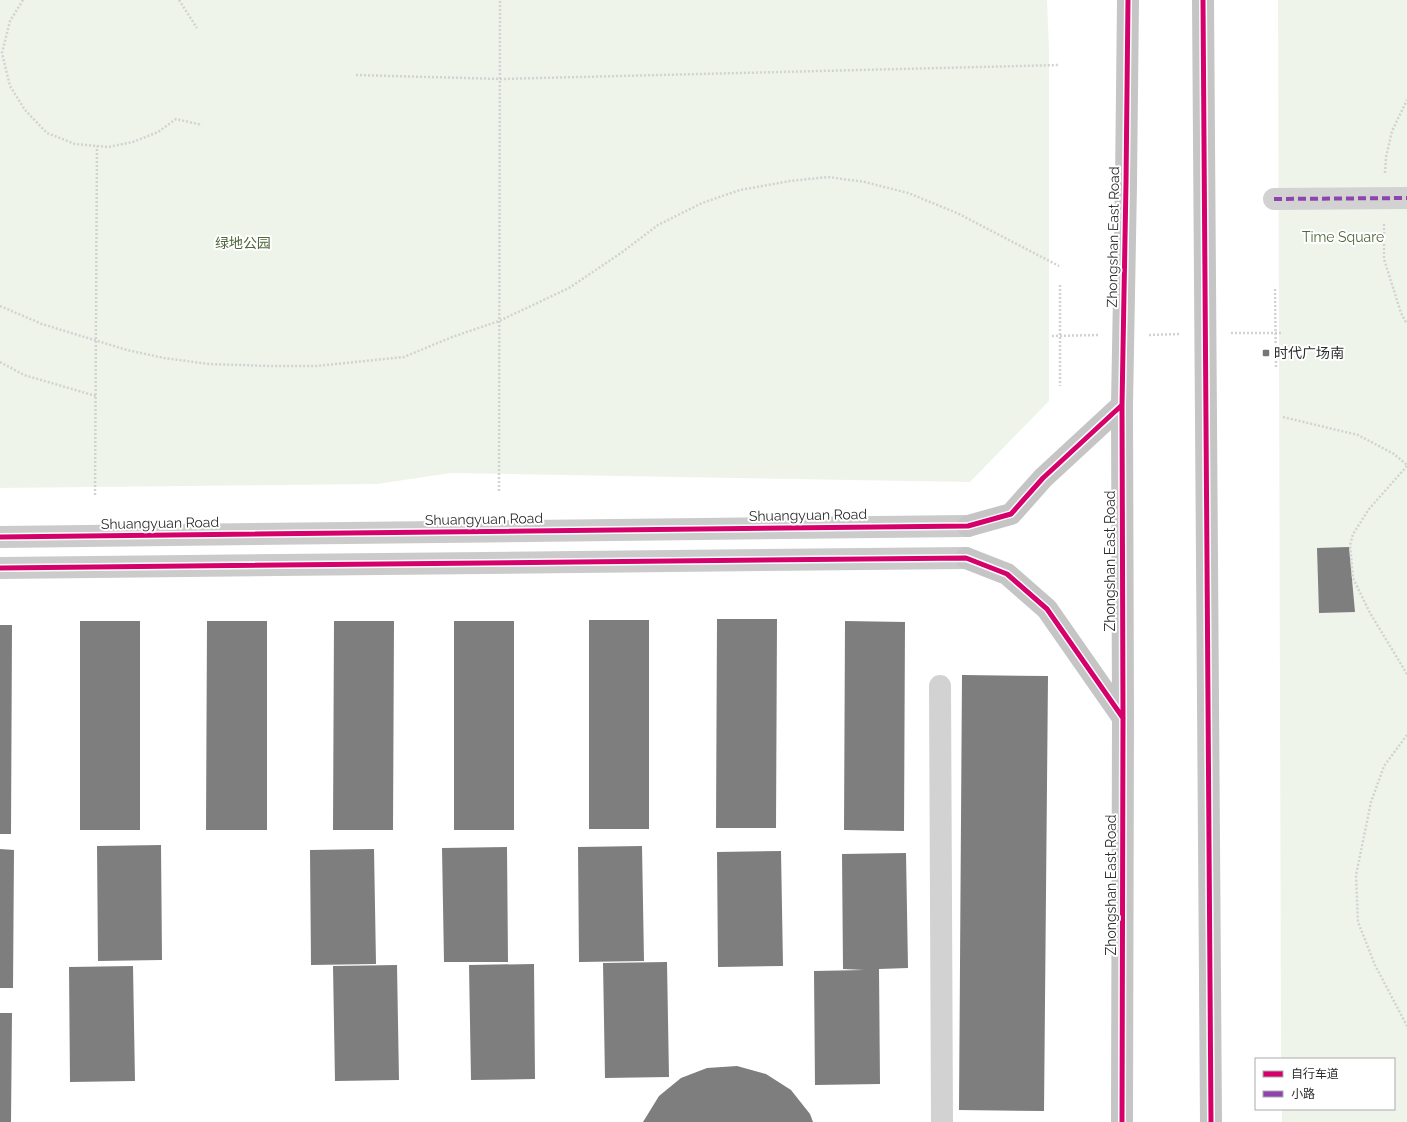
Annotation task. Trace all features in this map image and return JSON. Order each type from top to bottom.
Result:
[{"type":"main road","name":"Zhongshan East Road","points":[[1122,1122],[1122,405],[1128,0]]},
{"type":"main road","points":[[1203,0],[1211,1122]]},
{"type":"main road","name":"Shuangyuan Road","points":[[0,537],[968,526],[1011,514],[1043,478],[1122,405]]},
{"type":"main road","points":[[0,568],[966,558],[1007,574],[1047,609],[1123,718]]},
{"type":"street","points":[[1274,199],[1407,198]]},
{"type":"street","points":[[940,686],[942,1122]]},
{"type":"path","points":[[23,0],[10,21],[1,53],[10,86],[25,110],[47,133],[75,144],[108,147],[133,142],[158,132],[176,119],[202,125]]},
{"type":"path","points":[[179,0],[197,28]]},
{"type":"path","points":[[499,491],[500,0]]},
{"type":"path","points":[[356,75],[500,79],[1059,65]]},
{"type":"path","points":[[95,495],[97,146]]},
{"type":"path","points":[[0,306],[42,324],[127,350],[164,358],[209,364],[316,366],[404,357],[452,337],[499,321],[569,288],[621,253],[658,225],[702,203],[740,190],[790,181],[828,177],[865,182],[908,193],[957,213],[1059,266]]},
{"type":"path","points":[[1060,285],[1060,386]]},
{"type":"path","points":[[1275,289],[1276,368]]},
{"type":"path","points":[[1230,333],[1282,333]]},
{"type":"path","points":[[1145,335],[1183,334]]},
{"type":"path","points":[[1052,336],[1098,335]]},
{"type":"path","points":[[0,362],[24,375],[96,396]]},
{"type":"path","points":[[1283,416],[1358,435],[1394,454],[1407,465],[1369,509],[1353,534],[1350,545],[1353,578],[1370,613],[1407,674]]},
{"type":"path","points":[[1407,735],[1384,766],[1370,802],[1356,876],[1358,922],[1375,965],[1407,1026]]},
{"type":"green space","name":"绿地公园","points":[[0,0],[1047,0],[1049,48],[1049,401],[970,482],[451,473],[377,484],[0,488]]},
{"type":"green space","name":"Time Square","points":[[1278,0],[1407,0],[1407,1122],[1282,1122],[1282,1110],[1395,1110],[1395,1058],[1281,1058]]},
{"type":"building","points":[[1349,547],[1355,612],[1319,613],[1317,548]]},
{"type":"building","points":[[717,619],[777,619],[776,828],[716,828]]},
{"type":"building","points":[[589,620],[649,620],[649,829],[589,829]]},
{"type":"building","points":[[80,621],[140,621],[140,830],[80,830]]},
{"type":"building","points":[[207,621],[267,621],[267,830],[206,830]]},
{"type":"building","points":[[334,621],[394,621],[393,830],[333,830]]},
{"type":"building","points":[[454,621],[514,621],[514,830],[454,830]]},
{"type":"building","points":[[845,621],[905,622],[904,831],[844,830]]},
{"type":"building","points":[[0,625],[12,625],[11,834],[0,834]]},
{"type":"building","points":[[962,675],[1048,676],[1044,1111],[959,1110]]},
{"type":"building","points":[[161,845],[162,960],[98,961],[97,846]]},
{"type":"building","points":[[642,846],[644,961],[579,962],[578,847]]},
{"type":"building","points":[[507,847],[508,962],[444,962],[442,848]]},
{"type":"building","points":[[0,849],[14,850],[13,988],[0,988]]},
{"type":"building","points":[[374,849],[376,964],[311,965],[310,850]]},
{"type":"building","points":[[781,851],[783,966],[718,967],[717,852]]},
{"type":"building","points":[[906,853],[908,968],[879,969],[880,1084],[815,1085],[814,971],[864,970],[843,969],[842,854]]},
{"type":"building","points":[[667,962],[669,1077],[605,1078],[603,963]]},
{"type":"building","points":[[534,964],[535,1079],[471,1080],[469,965]]},
{"type":"building","points":[[397,965],[399,1080],[335,1081],[333,966]]},
{"type":"building","points":[[133,966],[135,1081],[70,1082],[69,967]]},
{"type":"building","points":[[0,1013],[12,1013],[11,1122],[0,1122]]},
{"type":"building","points":[[737,1066],[766,1074],[791,1090],[810,1114],[813,1122],[643,1122],[659,1096],[681,1078],[707,1068]]},
{"type":"marked path","points":[[1274,199],[1407,198]]},
{"type":"cycle path","points":[[1122,1122],[1122,405],[1128,0]]},
{"type":"cycle path","points":[[1203,0],[1211,1122]]},
{"type":"cycle path","points":[[0,537],[968,526],[1011,514],[1043,478],[1122,405]]},
{"type":"cycle path","points":[[0,568],[966,558],[1007,574],[1047,609],[1123,718]]},
{"type":"place","name":"时代广场南","points":[[1266,353]]}]
